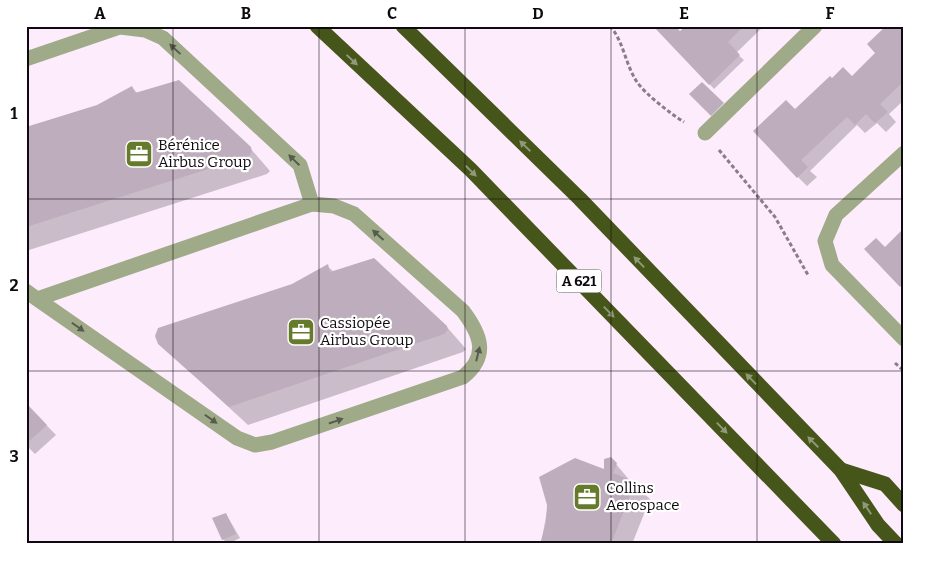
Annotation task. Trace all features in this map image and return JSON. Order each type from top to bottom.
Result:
[{"type":"highway","name":"A 621","points":[[316,26],[471,170],[834,544]]},
{"type":"highway","points":[[403,26],[580,199],[841,470],[878,525],[896,544]]},
{"type":"highway","points":[[841,470],[885,484],[904,505]]},
{"type":"street","points":[[26,59],[120,26],[146,30],[163,38],[300,166],[312,204]]},
{"type":"street","points":[[705,133],[815,26]]},
{"type":"street","points":[[904,153],[836,215],[825,241],[832,265],[904,338]]},
{"type":"street","points":[[312,204],[334,206],[354,214],[462,311],[473,325],[481,344],[475,367],[463,377],[290,436],[255,445],[237,438],[32,295],[312,204]]},
{"type":"building","points":[[653,26],[675,26],[680,31],[686,26],[744,26],[728,42],[740,55],[709,85]]},
{"type":"building","points":[[886,26],[904,26],[904,81],[880,104],[888,112],[875,123],[866,114],[855,125],[847,117],[801,160],[808,167],[797,178],[753,131],[786,100],[795,109],[830,76],[832,78],[843,67],[852,76],[875,53],[867,44]]},
{"type":"building","name":"Bérénice Airbus Group","points":[[179,80],[251,147],[252,152],[249,156],[26,227],[26,127],[97,105],[132,86],[135,93]]},
{"type":"building","points":[[702,82],[724,103],[711,116],[689,94]]},
{"type":"building","points":[[904,228],[904,283],[900,287],[864,249],[876,238],[885,247]]},
{"type":"building","name":"Cassiopée Airbus Group","points":[[374,258],[447,326],[448,330],[444,334],[229,407],[158,344],[155,336],[158,328],[292,284],[328,264],[330,272]]},
{"type":"building","points":[[26,403],[47,425],[26,444]]},
{"type":"building","name":"Collins Aerospace","points":[[611,457],[617,463],[613,473],[635,482],[611,544],[540,544],[546,523],[547,505],[539,477],[575,458],[604,469],[604,459]]},
{"type":"building","points":[[226,513],[236,534],[222,540],[212,518]]},
{"type":"place","name":"Bérénice Airbus Group","points":[[139,154]]},
{"type":"place","name":"Cassiopée Airbus Group","points":[[301,332]]},
{"type":"place","name":"Collins Aerospace","points":[[587,497]]}]
